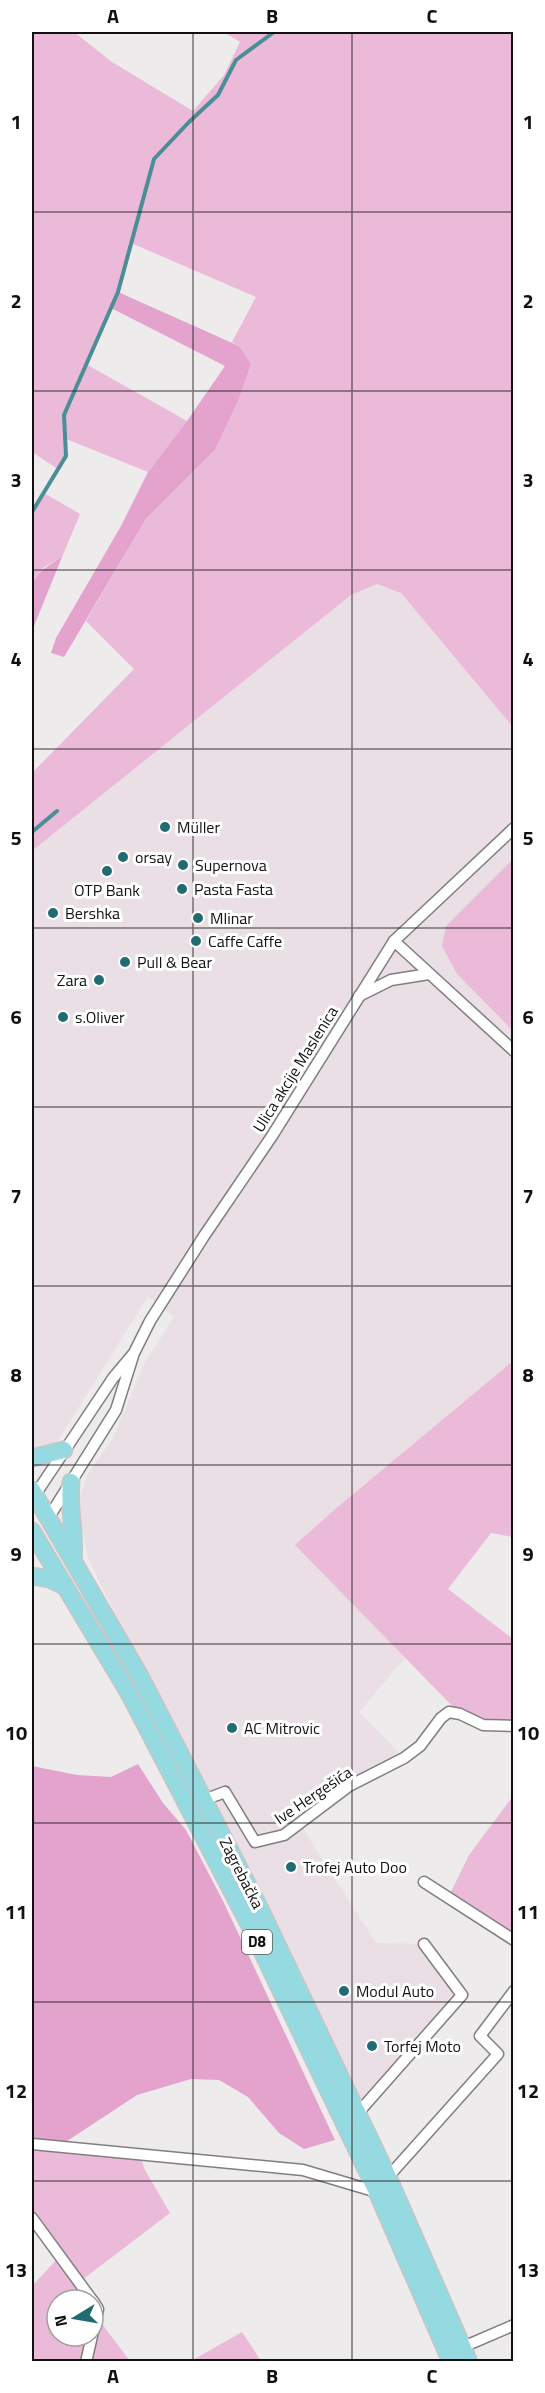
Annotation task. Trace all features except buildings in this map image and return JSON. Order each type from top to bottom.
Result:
[{"type":"main road","points":[[32,1458],[64,1450]]},
{"type":"main road","points":[[70,1482],[70,1520],[75,1540],[73,1560]]},
{"type":"main road","name":"Zagrebačka","points":[[33,1495],[49,1517],[141,1678],[261,1911],[388,2177],[466,2354]]},
{"type":"main road","points":[[33,1536],[49,1517]]},
{"type":"main road","name":"Zagrebačka","points":[[33,1536],[130,1695],[250,1926],[377,2192],[451,2361]]},
{"type":"main road","points":[[32,1576],[50,1579],[64,1586]]},
{"type":"street","name":"Ulica akcije Maslenica","points":[[49,1517],[116,1410],[134,1353],[150,1321],[272,1136],[394,941],[513,828]]},
{"type":"street","points":[[394,941],[513,1051]]},
{"type":"street","points":[[359,996],[391,980],[429,974]]},
{"type":"street","name":"Ulica akcije Maslenica","points":[[33,1495],[113,1378],[134,1353]]},
{"type":"street","name":"Ive Hergešića","points":[[204,1800],[225,1792],[255,1842],[284,1835],[348,1786],[404,1758],[420,1746],[441,1718],[449,1712],[460,1714],[483,1725],[513,1726]]},
{"type":"street","points":[[423,1882],[513,1940]]},
{"type":"street","points":[[358,2113],[462,1995],[424,1944]]},
{"type":"street","points":[[388,2177],[498,2054],[480,2036],[513,1990]]},
{"type":"street","points":[[32,2155],[35,2145],[303,2170],[377,2192]]},
{"type":"street","points":[[32,2218],[83,2288]]},
{"type":"street","points":[[466,2354],[513,2325]]},
{"type":"shaded area","points":[[32,32],[74,32],[112,62],[193,111],[224,75],[240,42],[224,32],[513,32],[513,727],[401,593],[377,584],[351,595],[32,851],[32,773],[134,669],[86,621],[146,519],[215,450],[239,399],[251,364],[239,346],[232,342],[256,297],[131,243],[118,292],[86,364],[187,421],[148,472],[66,439],[66,456],[58,469],[32,452]]},
{"type":"shaded area","points":[[118,292],[239,346],[251,364],[239,399],[215,450],[146,519],[64,657],[51,653],[56,638],[121,526],[148,472],[225,366],[111,308]]},
{"type":"shaded area","points":[[44,493],[80,514],[62,557],[44,567],[32,582],[32,512]]},
{"type":"shaded area","points":[[62,557],[32,631],[31,595],[35,579],[40,572]]},
{"type":"shaded area","points":[[377,584],[401,593],[513,727],[513,859],[446,926],[457,974],[513,1031],[514,1361],[334,1510],[296,1545],[405,1658],[359,1712],[404,1758],[349,1786],[300,1824],[376,1943],[424,1944],[462,1995],[358,2113],[88,1558],[77,1504],[88,1474],[113,1438],[144,1364],[174,1317],[148,1296],[56,1444],[42,1451],[32,1450],[32,851],[351,595]]},
{"type":"shaded area","points":[[513,859],[513,1031],[457,974],[442,946],[446,926]]},
{"type":"shaded area","points":[[513,1361],[513,1537],[491,1533],[448,1589],[513,1639],[513,1726],[483,1725],[460,1714],[295,1545]]},
{"type":"shaded area","points":[[138,1764],[163,1803],[186,1830],[224,1903],[335,2140],[304,2149],[279,2133],[248,2097],[219,2080],[191,2079],[137,2095],[58,2147],[32,2144],[32,1766],[77,1775],[111,1777]]},
{"type":"shaded area","points":[[513,1796],[513,1940],[448,1898],[469,1855]]},
{"type":"shaded area","points":[[32,2144],[139,2154],[145,2170],[170,2213],[74,2286],[75,2288],[45,2288],[45,2348],[105,2348],[105,2328],[130,2361],[32,2361],[32,2286],[60,2256],[32,2216]]},
{"type":"shaded area","points":[[242,2332],[261,2361],[191,2361]]},
{"type":"waterway","points":[[32,512],[66,456],[64,415],[118,292],[154,159],[218,95],[236,60],[274,32]]},
{"type":"waterway","points":[[32,832],[57,811]]},
{"type":"place","name":"Müller","points":[[165,827]]},
{"type":"place","name":"orsay","points":[[123,857]]},
{"type":"place","name":"Supernova","points":[[183,865]]},
{"type":"place","name":"OTP Bank","points":[[107,871]]},
{"type":"place","name":"Pasta Fasta","points":[[182,889]]},
{"type":"place","name":"Bershka","points":[[53,913]]},
{"type":"place","name":"Mlinar","points":[[198,918]]},
{"type":"place","name":"Caffe Caffe","points":[[196,941]]},
{"type":"place","name":"Pull & Bear","points":[[125,962]]},
{"type":"place","name":"Zara","points":[[99,980]]},
{"type":"place","name":"s.Oliver","points":[[63,1017]]},
{"type":"place","name":"AC Mitrovic","points":[[232,1728]]},
{"type":"place","name":"Trofej Auto Doo","points":[[291,1867]]},
{"type":"place","name":"Modul Auto","points":[[344,1991]]},
{"type":"place","name":"Torfej Moto","points":[[372,2046]]}]
